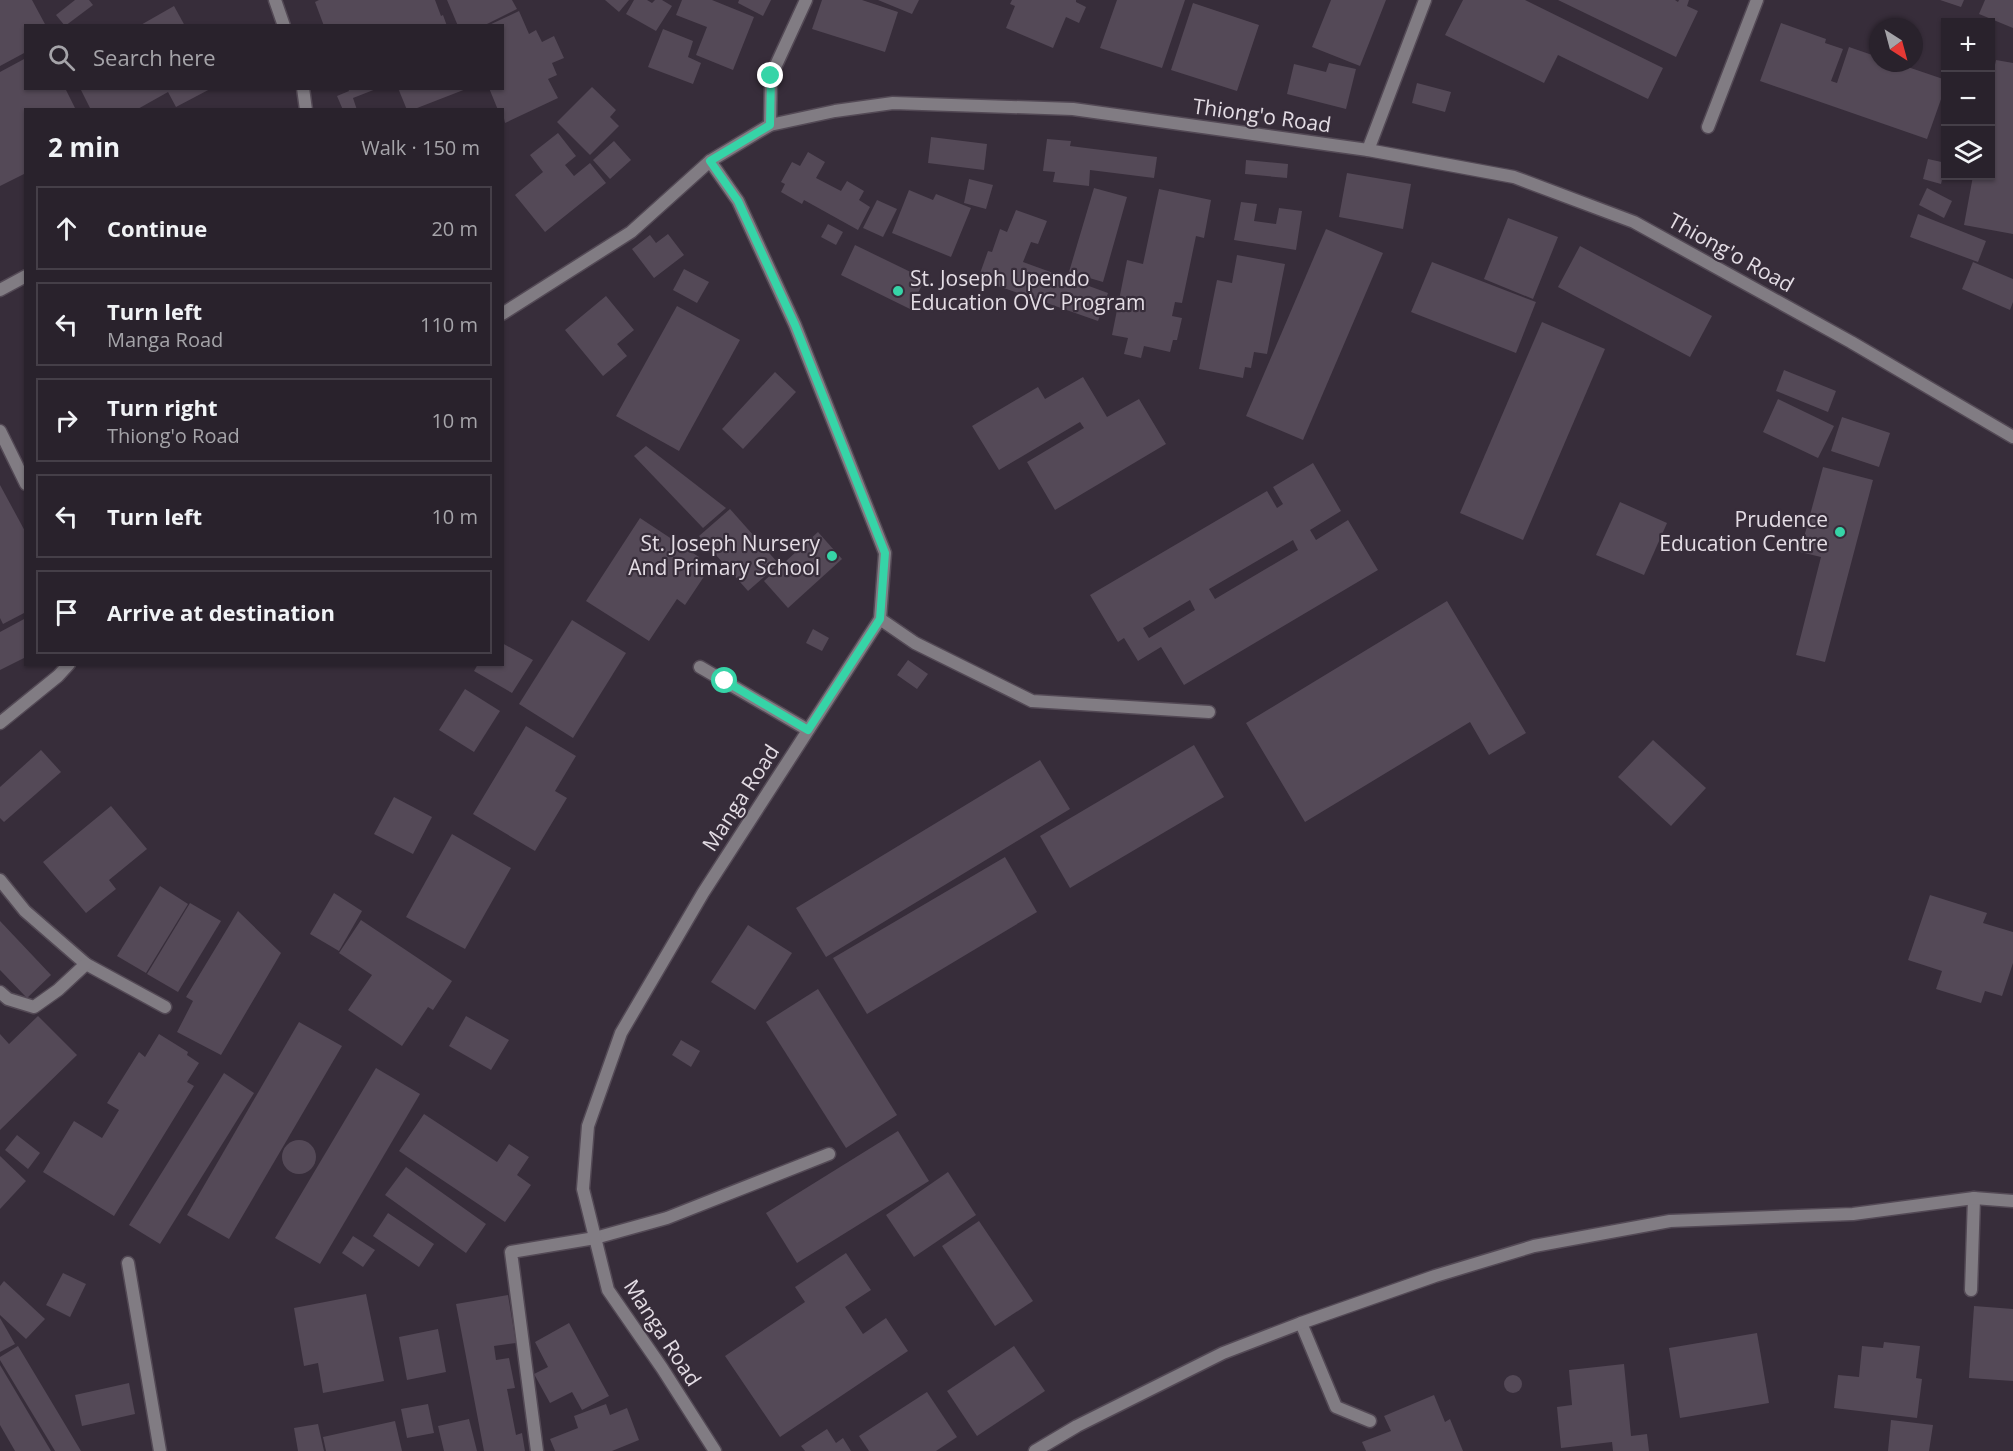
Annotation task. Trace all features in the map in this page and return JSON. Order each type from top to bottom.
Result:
[{"type":"street","points":[[275,0],[283,24]]},
{"type":"street","points":[[770,125],[771,76],[806,0]]},
{"type":"street","points":[[1368,150],[1425,0]]},
{"type":"street","points":[[1708,127],[1757,0]]},
{"type":"street","points":[[303,90],[306,108]]},
{"type":"street","name":"Thiong'o Road","points":[[504,313],[631,232],[710,161],[770,125],[835,111],[893,104],[1073,110],[1368,150],[1514,177],[1634,222],[1841,336],[2013,437]]},
{"type":"street","name":"Manga Road","points":[[710,161],[738,201],[795,325],[885,553],[880,619],[703,893],[621,1033],[588,1126],[584,1189],[608,1290],[662,1368],[715,1451]]},
{"type":"street","points":[[0,290],[24,277]]},
{"type":"street","points":[[0,431],[24,480]]},
{"type":"street","points":[[880,619],[915,643],[1032,701],[1209,712]]},
{"type":"street","points":[[0,723],[67,666]]},
{"type":"street","points":[[700,667],[808,730]]},
{"type":"street","points":[[0,880],[25,911],[86,964],[165,1007]]},
{"type":"street","points":[[0,992],[8,999],[34,1008],[86,964]]},
{"type":"street","points":[[537,1451],[510,1252],[594,1238],[667,1218],[829,1154]]},
{"type":"street","points":[[1035,1451],[1077,1426],[1223,1353],[1300,1323],[1435,1276],[1534,1246],[1670,1221],[1853,1214],[1974,1198],[2013,1201]]},
{"type":"street","points":[[1971,1290],[1974,1198]]},
{"type":"street","points":[[128,1263],[160,1451]]},
{"type":"street","points":[[1300,1323],[1336,1407],[1370,1421]]},
{"type":"building","points":[[0,0],[32,0],[45,24],[24,24],[24,53],[0,66]]},
{"type":"building","points":[[75,0],[89,0],[93,5],[68,24],[63,24],[56,15]]},
{"type":"building","points":[[319,0],[435,0],[446,24],[323,24],[315,2]]},
{"type":"building","points":[[447,0],[512,0],[517,9],[487,24],[457,24]]},
{"type":"building","points":[[605,0],[629,0],[619,12]]},
{"type":"building","points":[[634,0],[647,0],[652,3],[655,0],[662,0],[672,6],[656,31],[626,14]]},
{"type":"building","points":[[682,0],[712,0],[754,17],[733,70],[696,55],[707,27],[676,15]]},
{"type":"building","points":[[739,0],[771,0],[763,16],[738,3]]},
{"type":"building","points":[[822,0],[862,0],[898,12],[885,52],[812,29]]},
{"type":"building","points":[[878,0],[919,0],[912,14]]},
{"type":"building","points":[[1012,0],[1076,0],[1086,7],[1079,23],[1066,17],[1053,48],[1006,28],[1015,6],[1010,4]]},
{"type":"building","points":[[1117,0],[1185,0],[1162,68],[1100,48]]},
{"type":"building","points":[[1331,0],[1386,0],[1360,66],[1312,47]]},
{"type":"building","points":[[1463,0],[1525,0],[1663,68],[1648,99],[1558,55],[1544,83],[1445,35]]},
{"type":"building","points":[[1558,0],[1675,0],[1678,2],[1689,0],[1687,6],[1698,11],[1676,57]]},
{"type":"building","points":[[1940,0],[1964,0],[1961,7]]},
{"type":"building","points":[[1985,0],[2013,0],[2013,28],[1995,21],[1995,18],[1979,14]]},
{"type":"building","points":[[1193,3],[1259,25],[1237,91],[1171,70]]},
{"type":"building","points":[[174,6],[184,24],[142,24]]},
{"type":"building","points":[[519,11],[529,34],[536,30],[542,42],[554,36],[564,58],[552,63],[557,75],[548,79],[558,98],[505,123],[504,108],[497,108],[490,90],[504,90],[504,24],[491,24]]},
{"type":"building","points":[[1781,23],[1826,39],[1825,43],[1843,49],[1831,81],[1837,83],[1849,47],[1869,54],[1869,72],[1922,72],[1941,78],[1941,99],[1927,139],[1760,81]]},
{"type":"building","points":[[663,29],[693,41],[688,57],[701,63],[693,84],[648,67]]},
{"type":"building","points":[[24,59],[24,90],[66,90],[75,108],[24,108],[24,174],[0,186],[0,72]]},
{"type":"building","points":[[1996,60],[2013,63],[2013,234],[1964,225],[1972,180],[1995,180]]},
{"type":"building","points":[[1329,63],[1356,69],[1346,109],[1287,94],[1294,64],[1326,72]]},
{"type":"building","points":[[1417,83],[1451,92],[1445,112],[1412,103]]},
{"type":"building","points":[[592,87],[616,110],[610,117],[619,126],[590,155],[557,122]]},
{"type":"building","points":[[81,90],[208,90],[176,107],[168,92],[140,108],[90,108]]},
{"type":"building","points":[[373,90],[353,98],[356,108],[342,108],[337,96],[349,91]]},
{"type":"building","points":[[399,90],[463,90],[417,108],[406,108]]},
{"type":"building","points":[[558,133],[576,156],[565,165],[574,176],[590,163],[606,183],[545,232],[515,195],[543,172],[530,155]]},
{"type":"building","points":[[931,137],[987,144],[984,170],[928,163]]},
{"type":"building","points":[[1047,139],[1071,141],[1070,146],[1157,157],[1154,178],[1090,170],[1089,186],[1053,182],[1055,172],[1043,171]]},
{"type":"building","points":[[614,141],[631,160],[610,179],[593,160]]},
{"type":"building","points":[[808,152],[825,162],[816,178],[841,191],[847,181],[864,191],[859,200],[870,207],[858,230],[804,200],[802,204],[781,192],[785,184],[781,182],[792,162],[800,166]]},
{"type":"building","points":[[1928,159],[1941,162],[1941,184],[1923,179]]},
{"type":"building","points":[[1246,160],[1288,164],[1287,178],[1245,174]]},
{"type":"building","points":[[1347,173],[1411,184],[1403,229],[1339,217]]},
{"type":"building","points":[[969,179],[993,185],[986,209],[964,203]]},
{"type":"building","points":[[1094,188],[1127,197],[1103,282],[1069,272]]},
{"type":"building","points":[[1927,188],[1952,201],[1944,218],[1919,205]]},
{"type":"building","points":[[1159,189],[1211,200],[1204,238],[1196,236],[1182,303],[1175,302],[1172,316],[1182,318],[1177,340],[1173,340],[1170,352],[1144,346],[1141,358],[1124,354],[1128,338],[1112,335],[1127,260],[1143,264]]},
{"type":"building","points":[[909,190],[933,200],[936,194],[971,208],[951,257],[892,233]]},
{"type":"building","points":[[877,200],[897,209],[883,237],[863,228]]},
{"type":"building","points":[[1241,202],[1257,204],[1254,221],[1276,224],[1279,208],[1302,211],[1296,250],[1234,240]]},
{"type":"building","points":[[1016,210],[1047,221],[1038,244],[1031,242],[1023,262],[1108,293],[1098,321],[978,279],[988,251],[992,252],[1000,229],[1007,232]]},
{"type":"building","points":[[1918,214],[1986,241],[1978,262],[1910,237]]},
{"type":"building","points":[[1508,218],[1558,237],[1533,299],[1484,279]]},
{"type":"building","points":[[828,224],[843,232],[836,245],[821,237]]},
{"type":"building","points":[[1326,229],[1383,253],[1303,440],[1246,416]]},
{"type":"building","points":[[668,234],[684,255],[654,278],[632,249],[650,235],[656,243]]},
{"type":"building","points":[[855,245],[925,279],[910,309],[841,275]]},
{"type":"building","points":[[1580,246],[1712,316],[1690,357],[1558,287]]},
{"type":"building","points":[[1237,255],[1285,264],[1267,354],[1254,352],[1251,368],[1245,367],[1243,378],[1199,369],[1217,280],[1232,283]]},
{"type":"building","points":[[1432,262],[1536,302],[1516,353],[1411,312]]},
{"type":"building","points":[[1973,262],[2013,279],[2013,302],[2010,310],[1962,289]]},
{"type":"building","points":[[684,269],[709,282],[697,303],[673,290]]},
{"type":"building","points":[[606,296],[634,330],[617,344],[627,356],[603,376],[565,330]]},
{"type":"building","points":[[677,306],[740,340],[679,451],[616,416]]},
{"type":"building","points":[[1542,322],[1605,349],[1523,540],[1460,513]]},
{"type":"building","points":[[1784,370],[1836,391],[1828,412],[1776,391]]},
{"type":"building","points":[[775,372],[796,392],[743,449],[722,429]]},
{"type":"building","points":[[1083,377],[1107,417],[1139,399],[1166,444],[1055,510],[1027,462],[1084,428],[1080,422],[999,470],[972,426],[1038,387],[1045,399]]},
{"type":"building","points":[[1778,399],[1834,426],[1818,458],[1763,432]]},
{"type":"building","points":[[1842,417],[1890,433],[1879,467],[1831,451]]},
{"type":"building","points":[[646,446],[726,508],[703,528],[634,456]]},
{"type":"building","points":[[1313,463],[1341,511],[1310,530],[1316,540],[1348,520],[1378,570],[1184,685],[1161,647],[1138,661],[1124,638],[1118,642],[1090,595],[1267,491],[1277,508],[1283,504],[1273,487]],"holes":[[[1293,540],[1298,550],[1215,599],[1209,589]],[[1190,600],[1195,610],[1149,638],[1143,628]]]},
{"type":"building","points":[[1823,467],[1873,480],[1825,662],[1796,655],[1821,557],[1800,552]]},
{"type":"building","points":[[0,485],[24,529],[24,613],[3,624],[0,618]]},
{"type":"building","points":[[1620,502],[1667,523],[1644,575],[1596,555]]},
{"type":"building","points":[[730,509],[779,564],[748,591],[699,536]]},
{"type":"building","points":[[640,518],[699,557],[692,567],[705,575],[685,605],[677,599],[649,641],[586,601]]},
{"type":"building","points":[[818,532],[842,559],[788,608],[764,581]]},
{"type":"building","points":[[1447,601],[1526,733],[1489,755],[1470,722],[1305,822],[1246,723]]},
{"type":"building","points":[[24,619],[24,658],[0,670],[0,632]]},
{"type":"building","points":[[572,620],[626,653],[573,738],[519,704]]},
{"type":"building","points":[[813,629],[829,638],[822,651],[806,643]]},
{"type":"building","points":[[504,644],[533,660],[512,693],[474,671],[477,666],[504,666]]},
{"type":"building","points":[[908,660],[928,674],[917,689],[897,675]]},
{"type":"building","points":[[465,689],[500,711],[474,752],[439,730]]},
{"type":"building","points":[[526,726],[576,756],[555,791],[567,798],[535,851],[473,814]]},
{"type":"building","points":[[1653,740],[1706,788],[1671,826],[1618,777]]},
{"type":"building","points":[[1194,745],[1224,797],[1070,888],[1040,836]]},
{"type":"building","points":[[41,750],[61,772],[4,822],[0,818],[0,787]]},
{"type":"building","points":[[1040,760],[1070,809],[826,957],[796,908]]},
{"type":"building","points":[[394,797],[432,817],[413,854],[374,834]]},
{"type":"building","points":[[111,806],[147,849],[109,880],[116,889],[86,913],[43,862]]},
{"type":"building","points":[[452,834],[511,868],[465,949],[406,917]]},
{"type":"building","points":[[1005,857],[1037,912],[867,1014],[833,958]]},
{"type":"building","points":[[160,886],[188,904],[146,973],[117,956]]},
{"type":"building","points":[[334,893],[362,911],[339,951],[310,934]]},
{"type":"building","points":[[1930,895],[1987,913],[1983,923],[2013,932],[2013,963],[2002,996],[1985,991],[1981,1003],[1936,989],[1942,971],[1908,960]]},
{"type":"building","points":[[190,903],[221,921],[178,992],[147,974]]},
{"type":"building","points":[[238,911],[281,953],[221,1055],[177,1032],[193,1001],[186,997]]},
{"type":"building","points":[[361,920],[452,981],[433,1010],[428,1007],[402,1046],[348,1010],[372,975],[339,953]]},
{"type":"building","points":[[0,921],[51,975],[27,998],[0,970]]},
{"type":"building","points":[[748,925],[792,953],[755,1010],[711,982]]},
{"type":"building","points":[[818,989],[897,1115],[846,1148],[766,1022]]},
{"type":"building","points":[[38,1016],[77,1055],[0,1130],[0,1034],[9,1044]]},
{"type":"building","points":[[466,1016],[509,1040],[491,1070],[449,1046]]},
{"type":"building","points":[[299,1022],[342,1046],[229,1239],[187,1215]]},
{"type":"building","points":[[159,1034],[188,1052],[187,1055],[199,1063],[187,1082],[194,1086],[114,1216],[43,1172],[74,1121],[102,1138],[119,1110],[107,1103],[139,1052],[145,1057]]},
{"type":"building","points":[[681,1040],[700,1051],[691,1067],[672,1055]]},
{"type":"building","points":[[376,1068],[420,1094],[320,1264],[275,1238]]},
{"type":"building","points":[[224,1073],[254,1093],[160,1244],[129,1225]]},
{"type":"building","points":[[424,1114],[497,1162],[509,1144],[529,1157],[517,1175],[531,1185],[505,1222],[399,1151]]},
{"type":"building","points":[[898,1131],[929,1181],[797,1263],[766,1213]]},
{"type":"building","points":[[17,1135],[40,1153],[28,1169],[5,1150]]},
{"type":"building","points":[[299,1140],[311,1145],[316,1157],[311,1169],[299,1174],[287,1169],[282,1157],[287,1145]]},
{"type":"building","points":[[0,1156],[26,1181],[0,1209]]},
{"type":"building","points":[[406,1167],[486,1224],[466,1253],[385,1195]]},
{"type":"building","points":[[948,1172],[976,1215],[914,1257],[886,1215]]},
{"type":"building","points":[[388,1213],[434,1244],[419,1267],[373,1236]]},
{"type":"building","points":[[979,1221],[1033,1301],[995,1326],[942,1246]]},
{"type":"building","points":[[353,1236],[375,1250],[363,1267],[342,1253]]},
{"type":"building","points":[[846,1253],[871,1290],[845,1307],[863,1334],[886,1318],[908,1351],[780,1437],[725,1356],[805,1302],[795,1287]]},
{"type":"building","points":[[63,1273],[86,1284],[70,1317],[46,1305]]},
{"type":"building","points":[[4,1281],[45,1319],[26,1339],[0,1315],[0,1286]]},
{"type":"building","points":[[366,1294],[384,1381],[323,1393],[318,1363],[304,1366],[294,1308]]},
{"type":"building","points":[[508,1295],[516,1343],[494,1346],[496,1360],[509,1358],[515,1388],[507,1389],[516,1435],[522,1433],[525,1451],[484,1451],[456,1304]]},
{"type":"building","points":[[1974,1306],[2013,1309],[2013,1381],[1969,1378]]},
{"type":"building","points":[[0,1318],[15,1344],[0,1352]]},
{"type":"building","points":[[569,1323],[609,1396],[582,1410],[572,1392],[550,1403],[534,1374],[548,1367],[535,1342]]},
{"type":"building","points":[[438,1329],[446,1372],[407,1380],[399,1337]]},
{"type":"building","points":[[1757,1333],[1769,1403],[1680,1418],[1669,1348]]},
{"type":"building","points":[[1884,1342],[1920,1346],[1916,1378],[1922,1379],[1917,1418],[1834,1408],[1838,1375],[1859,1377],[1862,1346],[1883,1348]]},
{"type":"building","points":[[18,1346],[81,1451],[55,1451],[0,1360],[0,1357]]},
{"type":"building","points":[[1014,1346],[1045,1391],[977,1436],[947,1391]]},
{"type":"building","points":[[1624,1364],[1631,1436],[1647,1434],[1649,1451],[1613,1451],[1612,1442],[1561,1448],[1557,1407],[1572,1405],[1569,1370]]},
{"type":"building","points":[[0,1365],[51,1451],[15,1451],[0,1425]]},
{"type":"building","points":[[1509,1375],[1517,1375],[1522,1380],[1520,1391],[1509,1393],[1504,1388],[1504,1380]]},
{"type":"building","points":[[129,1383],[135,1414],[82,1426],[75,1395]]},
{"type":"building","points":[[927,1392],[957,1437],[936,1451],[869,1451],[859,1436]]},
{"type":"building","points":[[1434,1395],[1445,1422],[1450,1419],[1463,1451],[1366,1451],[1362,1442],[1391,1431],[1384,1416]]},
{"type":"building","points":[[428,1404],[434,1433],[407,1438],[401,1409]]},
{"type":"building","points":[[606,1404],[610,1415],[627,1408],[639,1440],[612,1451],[555,1451],[550,1439],[578,1428],[574,1416]]},
{"type":"building","points":[[469,1419],[477,1451],[444,1451],[438,1426]]},
{"type":"building","points":[[1891,1420],[1933,1425],[1929,1451],[1888,1451]]},
{"type":"building","points":[[395,1421],[402,1451],[326,1451],[323,1437]]},
{"type":"building","points":[[318,1424],[324,1451],[298,1451],[294,1428]]},
{"type":"building","points":[[827,1429],[836,1443],[843,1438],[851,1451],[805,1451],[801,1446]]},
{"type":"place","name":"St. Joseph Upendo Education OVC Program","points":[[898,291]]},
{"type":"place","name":"Prudence Education Centre","points":[[1840,532]]},
{"type":"place","name":"St. Joseph Nursery And Primary School","points":[[832,556]]},
{"type":"route","points":[[725,681],[808,730],[880,619],[885,553],[795,325],[738,201],[710,161],[770,125],[771,76]]}]
